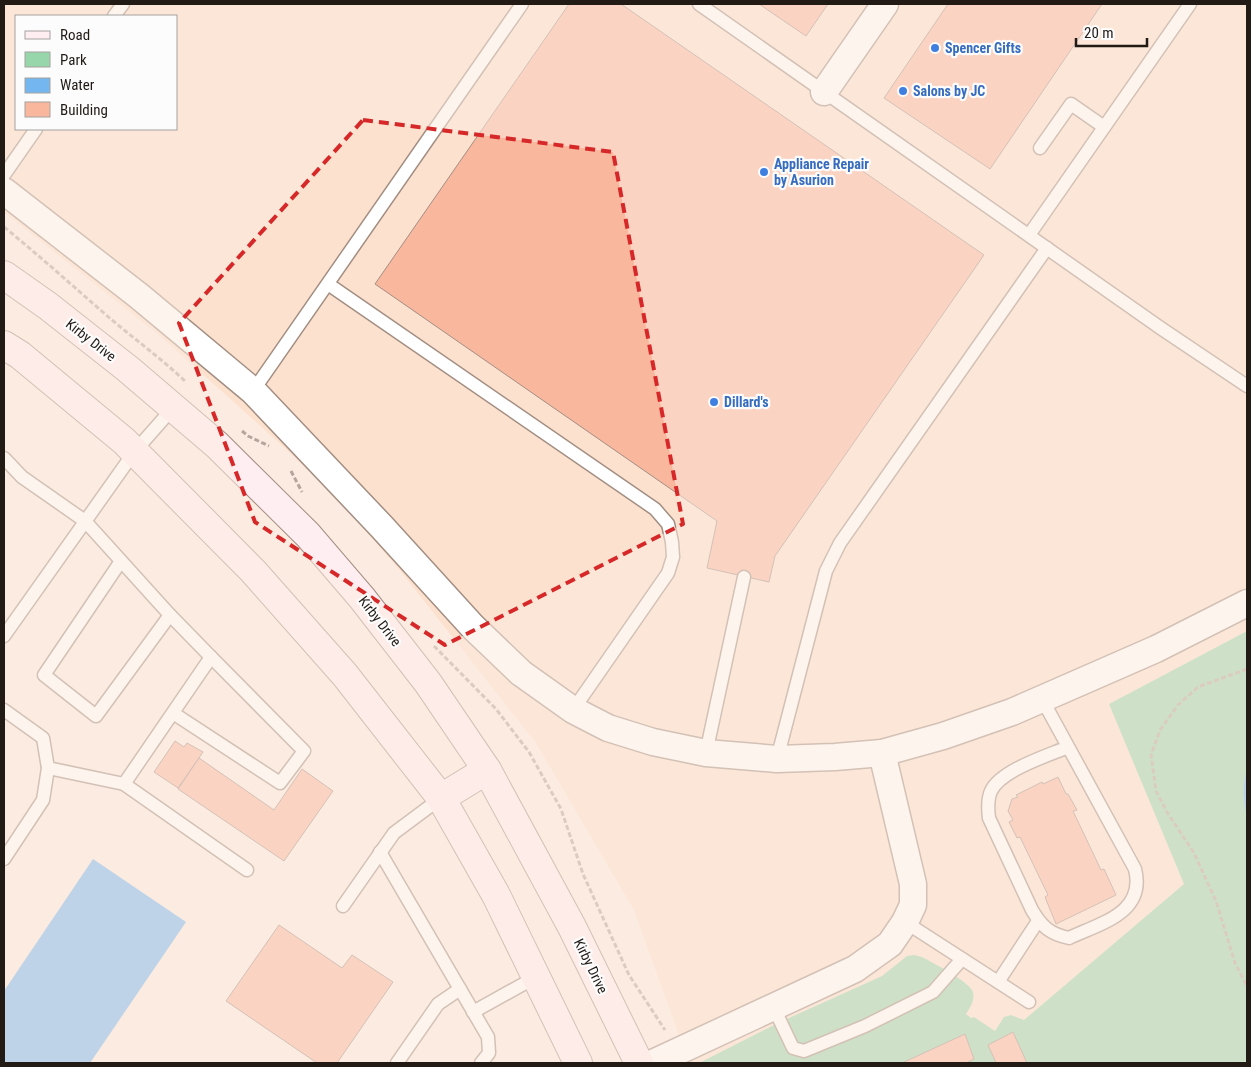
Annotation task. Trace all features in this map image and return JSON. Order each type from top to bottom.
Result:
[{"type":"main road","name":"Kirby Drive","points":[[4,275],[48,306],[106,352],[217,444],[308,535],[362,598],[428,683],[487,770],[572,927],[639,1063]]},
{"type":"main road","points":[[4,345],[124,441],[266,586],[345,675],[441,798],[496,895],[578,1063]]},
{"type":"main road","points":[[441,798],[487,770]]},
{"type":"street","points":[[824,92],[884,4]]},
{"type":"street","points":[[4,191],[139,296],[253,391],[381,526],[473,627],[521,673],[573,710],[608,728],[653,742],[706,753],[777,759],[836,757],[882,752],[943,736],[1012,712],[1156,649],[1247,602]]},
{"type":"street","points":[[653,1063],[855,969],[890,944],[905,922],[913,905],[913,884],[882,752]]},
{"type":"lane","points":[[115,15],[123,4]]},
{"type":"lane","points":[[253,391],[522,4]]},
{"type":"lane","points":[[700,4],[1247,386]]},
{"type":"lane","points":[[1029,235],[1190,4]]},
{"type":"lane","points":[[1040,148],[1071,104],[1104,127]]},
{"type":"lane","points":[[4,176],[35,130]]},
{"type":"lane","points":[[777,759],[825,576],[832,558],[840,543],[1047,248]]},
{"type":"lane","points":[[328,284],[648,504],[668,524],[673,557],[668,573],[573,710]]},
{"type":"lane","points":[[4,636],[134,451],[174,408]]},
{"type":"lane","points":[[4,458],[22,477],[85,521],[170,615],[304,751],[280,783],[173,713]]},
{"type":"lane","points":[[121,561],[44,675],[96,716],[170,615]]},
{"type":"lane","points":[[706,753],[744,577]]},
{"type":"lane","points":[[124,784],[211,657]]},
{"type":"lane","points":[[1042,698],[1135,869],[1138,882],[1135,896],[1118,915],[1070,938],[1049,932],[1038,921],[989,818],[988,807],[990,793],[995,784],[1006,774],[1068,747]]},
{"type":"lane","points":[[4,710],[43,738],[48,768],[44,800],[4,859]]},
{"type":"lane","points":[[48,768],[124,784],[247,870]]},
{"type":"lane","points":[[343,906],[394,833],[441,798]]},
{"type":"lane","points":[[380,852],[488,1038],[489,1053],[482,1063]]},
{"type":"lane","points":[[998,982],[1038,921]]},
{"type":"lane","points":[[905,922],[1029,1002]]},
{"type":"lane","points":[[773,1006],[794,1048],[804,1051],[865,1026],[933,992],[962,959]]},
{"type":"lane","points":[[473,1012],[536,977]]},
{"type":"lane","points":[[397,1063],[438,1004],[460,989]]},
{"type":"path","points":[[1247,669],[1198,687],[1178,705],[1160,730],[1151,755],[1156,791],[1166,812],[1194,853],[1216,901],[1235,964],[1247,986]]},
{"type":"highlighted area","points":[[363,120],[613,152],[683,524],[445,645],[255,522],[179,323]]},
{"type":"shaded area","points":[[4,4],[1247,4],[1247,631],[1109,704],[1185,884],[1024,1020],[1011,1015],[1004,1017],[995,1031],[966,1014],[972,1004],[967,984],[922,957],[907,956],[882,976],[780,1022],[699,1063],[691,1063],[684,1049],[634,910],[536,743],[398,568],[342,503],[286,449],[160,336],[4,212]]},
{"type":"green space","points":[[1247,631],[1247,1063],[699,1063],[780,1022],[882,976],[907,956],[914,955],[922,957],[942,968],[970,988],[973,992],[973,998],[966,1014],[971,1018],[974,1017],[995,1031],[1004,1017],[1011,1015],[1024,1020],[1184,884],[1109,704]]},
{"type":"water","points":[[1247,770],[1247,816],[1244,781]]},
{"type":"water","points":[[93,859],[186,922],[90,1063],[4,1063],[4,991]]},
{"type":"building","name":"Dillard's","points":[[569,4],[621,4],[984,255],[775,556],[769,582],[707,568],[717,521],[375,284]]},
{"type":"building","points":[[759,4],[828,4],[806,36]]},
{"type":"building","points":[[948,4],[1102,4],[990,169],[884,98]]},
{"type":"building","points":[[175,741],[184,747],[187,743],[203,752],[178,788],[154,772]]},
{"type":"building","points":[[199,758],[274,810],[302,769],[333,791],[284,861],[178,789]]},
{"type":"building","points":[[1058,777],[1066,794],[1068,794],[1077,810],[1073,811],[1101,870],[1104,869],[1116,895],[1056,924],[1045,897],[1048,895],[1020,837],[1017,838],[1009,822],[1013,820],[1008,811],[1012,799],[1018,797],[1016,795],[1042,782],[1043,784]]},
{"type":"building","points":[[279,925],[342,968],[352,955],[393,982],[337,1063],[317,1063],[226,1001]]},
{"type":"building","points":[[1013,1032],[1027,1063],[996,1063],[988,1045]]},
{"type":"building","points":[[965,1034],[974,1059],[966,1063],[902,1063]]},
{"type":"place","name":"Spencer Gifts","points":[[935,48]]},
{"type":"place","name":"Salons by JC","points":[[903,91]]},
{"type":"place","name":"Appliance Repair by Asurion","points":[[764,172]]},
{"type":"place","name":"Dillard's","points":[[714,402]]}]
